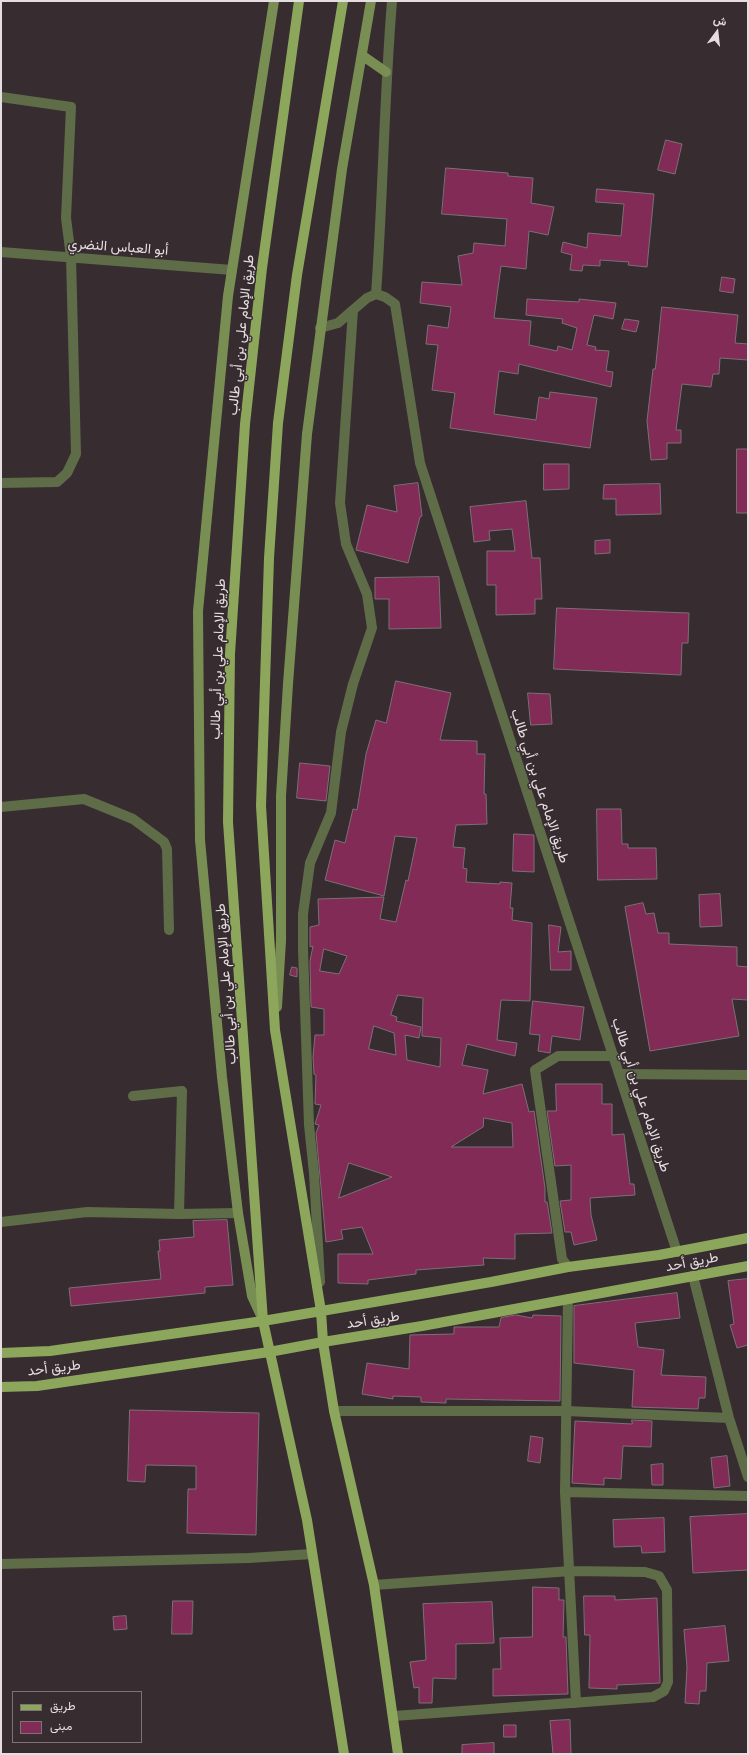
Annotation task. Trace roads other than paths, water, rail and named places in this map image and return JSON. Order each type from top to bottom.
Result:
[{"type":"main road","points":[[263,1321],[252,1296],[238,1213],[222,1077],[200,840],[198,611],[228,296],[274,1]]},
{"type":"main road","name":"طريق الإمام علي بن أبي طالب","points":[[299,1],[262,268],[245,424],[230,654],[228,822],[263,1321],[307,1520],[344,1754]]},
{"type":"main road","points":[[343,1],[296,282],[278,423],[269,558],[261,806],[276,1030],[321,1311],[323,1342],[334,1411],[374,1585],[394,1716],[398,1754]]},
{"type":"main road","points":[[276,1030],[281,941],[281,796],[287,691],[307,434],[342,170],[363,56],[371,1]]},
{"type":"main road","points":[[363,56],[386,72]]},
{"type":"main road","name":"طريق أحد","points":[[1,1353],[50,1351],[263,1321],[492,1282],[568,1267],[677,1252],[748,1238]]},
{"type":"main road","name":"طريق أحد","points":[[1,1387],[37,1386],[269,1352],[422,1326],[748,1266]]},
{"type":"street","points":[[320,328],[338,323],[367,298],[376,294],[383,203],[386,72],[392,1]]},
{"type":"street","points":[[1,96],[71,107],[66,218],[71,257],[76,454],[68,473],[57,482],[1,483]]},
{"type":"street","name":"أبو العباس النضري","points":[[1,252],[232,270]]},
{"type":"street","name":"طريق الإمام علي بن أبي طالب","points":[[376,294],[385,297],[395,304],[420,463],[677,1252]]},
{"type":"street","points":[[321,1311],[314,1173],[310,1139],[302,949],[304,914],[310,863],[330,813],[341,732],[353,684],[372,628],[367,594],[346,544],[340,503],[353,310]]},
{"type":"street","points":[[1,806],[84,799],[133,818],[164,842],[167,849],[169,930]]},
{"type":"street","points":[[568,1267],[562,1259],[535,1070],[558,1056],[614,1056]]},
{"type":"street","points":[[619,1074],[748,1075]]},
{"type":"street","points":[[133,1096],[182,1091],[179,1214]]},
{"type":"street","points":[[1,1222],[87,1212],[179,1214],[238,1213]]},
{"type":"street","points":[[693,1276],[729,1418],[748,1477]]},
{"type":"street","points":[[568,1299],[565,1492],[571,1571],[576,1703]]},
{"type":"street","points":[[334,1411],[566,1411],[729,1418]]},
{"type":"street","points":[[565,1492],[748,1496]]},
{"type":"street","points":[[1,1564],[249,1558],[312,1554]]},
{"type":"street","points":[[374,1585],[571,1571],[645,1572],[659,1576],[666,1590],[668,1682],[664,1691],[653,1697],[394,1716]]}]
